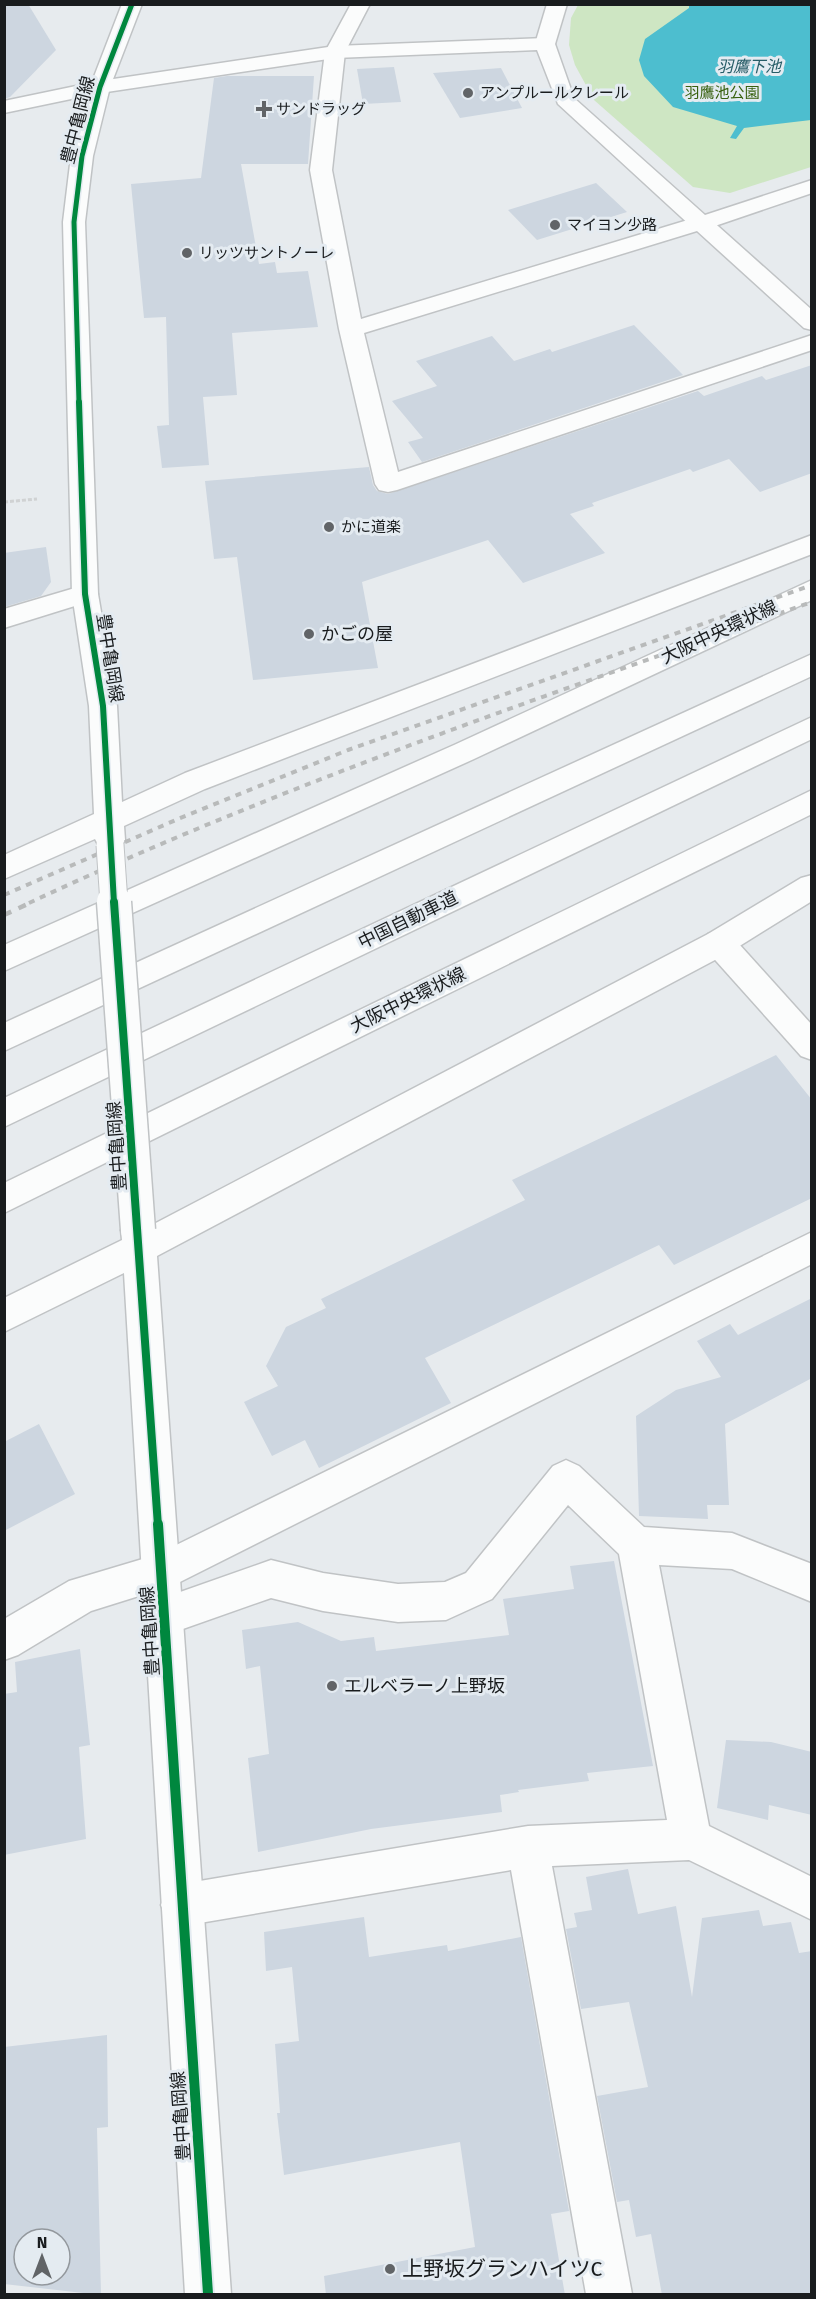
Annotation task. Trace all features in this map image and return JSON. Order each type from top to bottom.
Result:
[{"type":"main road","name":"豊中亀岡線","points":[[132,4],[100,87],[82,156],[74,222],[85,594],[103,706],[109,833],[139,1239],[208,2295]]},
{"type":"main road","points":[[361,4],[335,52],[321,170],[351,329],[388,484],[812,342]]},
{"type":"main road","points":[[557,4],[545,44],[565,100],[812,324]]},
{"type":"main road","points":[[4,107],[100,87],[335,52],[545,44]]},
{"type":"main road","points":[[351,329],[701,223],[812,186]]},
{"type":"main road","points":[[4,868],[109,833],[195,781],[812,544]]},
{"type":"main road","name":"大阪中央環状線","points":[[4,959],[464,752],[812,589]]},
{"type":"main road","points":[[4,619],[85,594]]},
{"type":"main road","points":[[4,1038],[812,664]]},
{"type":"main road","name":"中国自動車道","points":[[4,1113],[812,727]]},
{"type":"main road","name":"大阪中央環状線","points":[[4,1199],[812,801]]},
{"type":"main road","points":[[4,1316],[139,1239],[719,943],[812,886]]},
{"type":"main road","points":[[719,943],[812,1047]]},
{"type":"main road","points":[[4,1641],[83,1594],[161,1572],[812,1247]]},
{"type":"main road","points":[[164,1617],[271,1579],[322,1592],[398,1603],[446,1601],[479,1586],[566,1478],[636,1545],[691,1839]]},
{"type":"main road","points":[[636,1545],[732,1551],[812,1583]]},
{"type":"main road","points":[[182,1905],[528,1847],[691,1839],[812,1899]]},
{"type":"main road","points":[[528,1847],[609,2295]]},
{"type":"path","points":[[4,502],[37,499]]},
{"type":"green space","name":"羽鷹池公園","points":[[578,5],[811,5],[811,167],[730,193],[693,187],[594,100],[575,65],[569,45],[571,18]]},
{"type":"water","name":"羽鷹下池","points":[[689,5],[811,5],[811,120],[744,128],[736,139],[730,138],[737,126],[673,107],[644,76],[639,60],[645,39],[689,8]]},
{"type":"building","points":[[4,4],[28,4],[56,50],[10,97],[4,99]]},
{"type":"building","points":[[394,67],[401,102],[363,104],[357,69]]},
{"type":"building","name":"アンプルールクレール","points":[[501,68],[522,108],[460,118],[433,73]]},
{"type":"building","points":[[314,76],[308,164],[241,164],[259,264],[275,262],[277,273],[308,271],[318,327],[232,333],[237,395],[203,397],[209,465],[162,468],[157,426],[169,425],[166,317],[144,318],[131,184],[201,178],[214,78]]},
{"type":"building","name":"マイヨン少路","points":[[596,183],[627,212],[537,240],[508,210]]},
{"type":"building","points":[[634,325],[683,375],[422,462],[408,442],[423,438],[392,401],[437,386],[416,361],[492,336],[514,361],[550,349],[552,352]]},
{"type":"building","points":[[812,365],[812,473],[760,492],[729,459],[693,472],[690,469],[592,503],[594,506],[570,514],[605,553],[523,583],[488,540],[362,582],[378,668],[253,680],[237,557],[214,559],[205,481],[369,467],[373,485],[377,491],[388,494],[698,391],[704,396],[762,376],[766,380]]},
{"type":"building","points":[[46,547],[51,582],[41,596],[4,607],[4,553]]},
{"type":"building","points":[[776,1055],[812,1100],[812,1198],[674,1265],[659,1245],[425,1358],[451,1403],[319,1468],[305,1440],[272,1456],[244,1402],[278,1386],[266,1366],[286,1327],[326,1308],[321,1299],[525,1200],[512,1180]]},
{"type":"building","points":[[812,1298],[812,1378],[725,1424],[729,1505],[707,1505],[708,1519],[639,1516],[636,1416],[676,1390],[721,1377],[697,1341],[730,1324],[738,1335]]},
{"type":"building","points":[[39,1424],[75,1494],[4,1531],[4,1442]]},
{"type":"building","points":[[614,1561],[653,1766],[587,1773],[589,1781],[518,1790],[519,1792],[500,1795],[502,1812],[371,1829],[258,1852],[248,1758],[269,1754],[260,1666],[246,1669],[242,1630],[298,1622],[341,1641],[374,1637],[376,1651],[509,1635],[503,1599],[574,1589],[570,1566]]},
{"type":"building","points":[[80,1649],[90,1745],[79,1747],[86,1839],[4,1855],[4,1694],[17,1692],[15,1662]]},
{"type":"building","points":[[726,1740],[771,1742],[812,1752],[812,1815],[769,1805],[768,1820],[717,1808]]},
{"type":"building","points":[[628,1869],[638,1914],[676,1906],[692,1997],[702,1918],[759,1910],[763,1926],[791,1922],[799,1953],[812,1951],[812,2295],[662,2295],[651,2234],[636,2237],[629,2200],[617,2202],[597,2096],[648,2087],[629,2002],[581,2009],[566,1929],[577,1927],[574,1913],[592,1910],[586,1877]]},
{"type":"building","points":[[364,1917],[369,1957],[447,1945],[448,1951],[521,1937],[569,2211],[551,2214],[565,2295],[326,2295],[324,2276],[475,2247],[460,2142],[284,2175],[277,2113],[280,2113],[275,2044],[299,2041],[292,1967],[266,1971],[264,1932]]},
{"type":"building","points":[[107,2035],[108,2127],[97,2128],[101,2295],[30,2287],[72,2287],[72,2227],[12,2227],[12,2285],[4,2284],[4,2047]]},
{"type":"railway","points":[[4,895],[178,819],[348,750],[812,585]]},
{"type":"railway","points":[[29,903],[221,819],[319,780],[515,707],[812,602]]},
{"type":"railway","points":[[4,915],[32,902]]},
{"type":"cycle path","points":[[132,4],[100,87],[82,156],[74,222],[85,594],[103,706],[110,845],[140,1248],[208,2294]]},
{"type":"place","name":"アンプルールクレール","points":[[468,93]]},
{"type":"place","name":"サンドラッグ","points":[[264,109]]},
{"type":"place","name":"マイヨン少路","points":[[555,225]]},
{"type":"place","name":"リッツサントノーレ","points":[[187,253]]},
{"type":"place","name":"かに道楽","points":[[329,527]]},
{"type":"place","name":"かごの屋","points":[[309,634]]},
{"type":"place","name":"エルベラーノ上野坂","points":[[332,1686]]},
{"type":"place","name":"上野坂グランハイツC","points":[[390,2269]]}]
